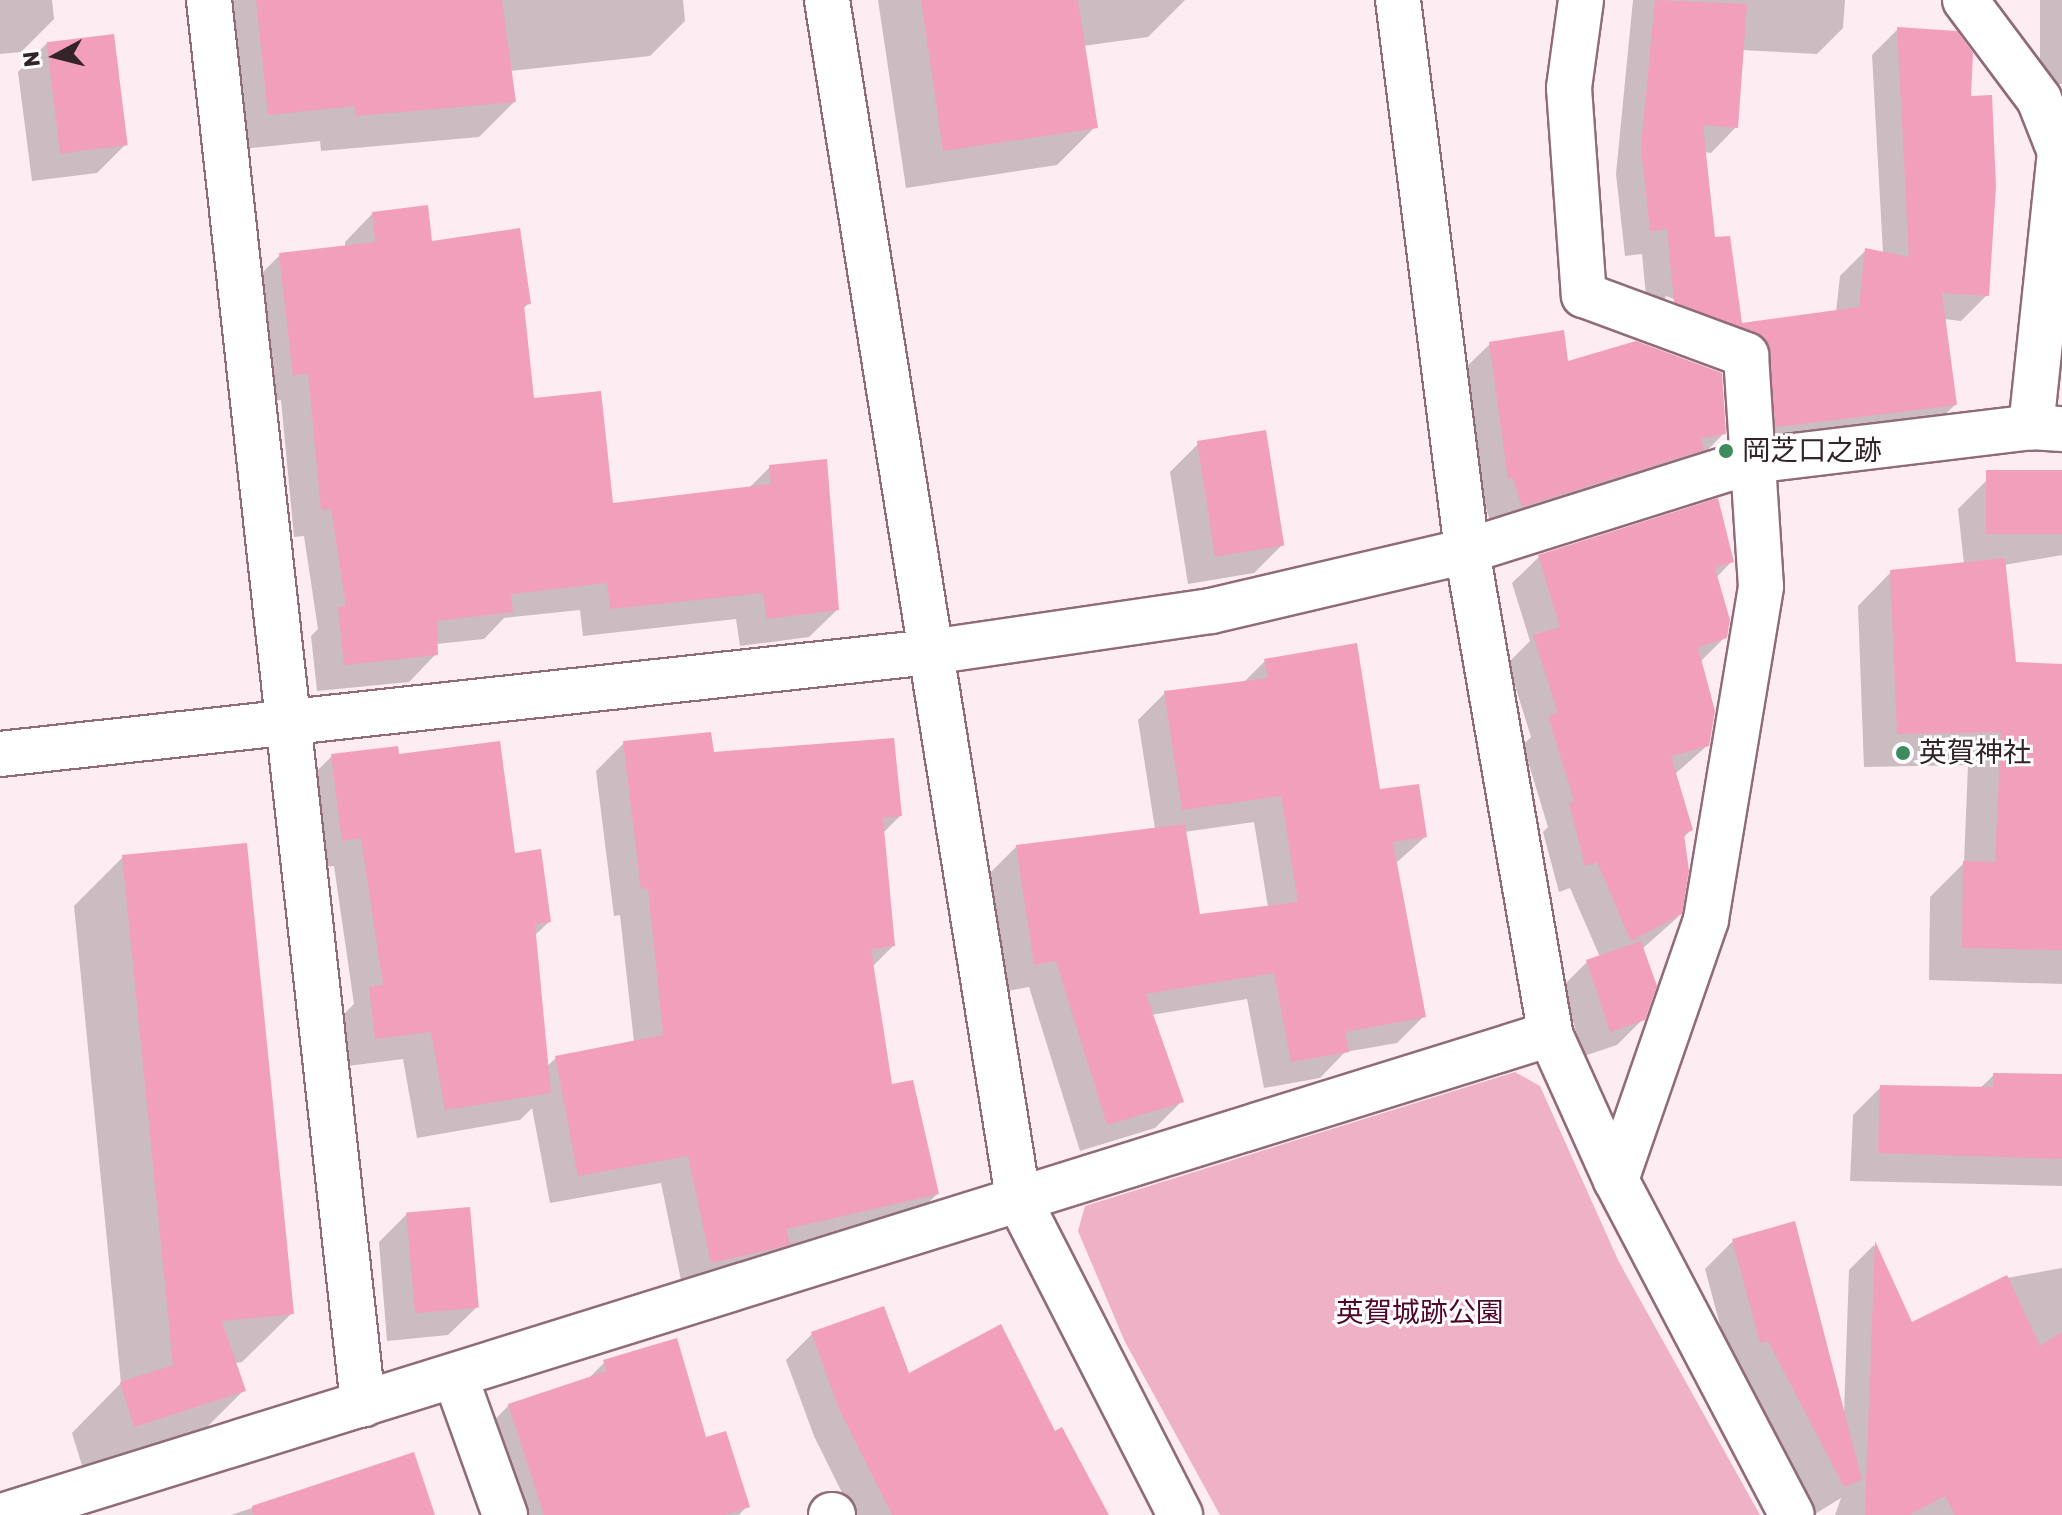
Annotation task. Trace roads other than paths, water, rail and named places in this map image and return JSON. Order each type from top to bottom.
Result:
[{"type":"street","points":[[209,0],[363,1405]]},
{"type":"street","points":[[827,0],[1018,1198],[1180,1515]]},
{"type":"street","points":[[1398,0],[1467,551],[1550,1034],[1616,1180],[1792,1515]]},
{"type":"street","points":[[1581,0],[1569,88],[1584,295],[1746,355],[1761,587],[1706,920],[1616,1180]]},
{"type":"street","points":[[0,754],[930,652],[1211,611],[1467,551],[1752,461],[2046,428],[2061,152],[2039,99],[1965,0]]},
{"type":"street","points":[[5,1515],[1550,1034]]},
{"type":"street","points":[[455,1376],[505,1515]]},
{"type":"place","name":"岡芝口之跡","points":[[1726,451]]},
{"type":"place","name":"英賀神社","points":[[1903,753]]},
{"type":"park label","name":"英賀城跡公園","points":[[1420,1313]]}]
